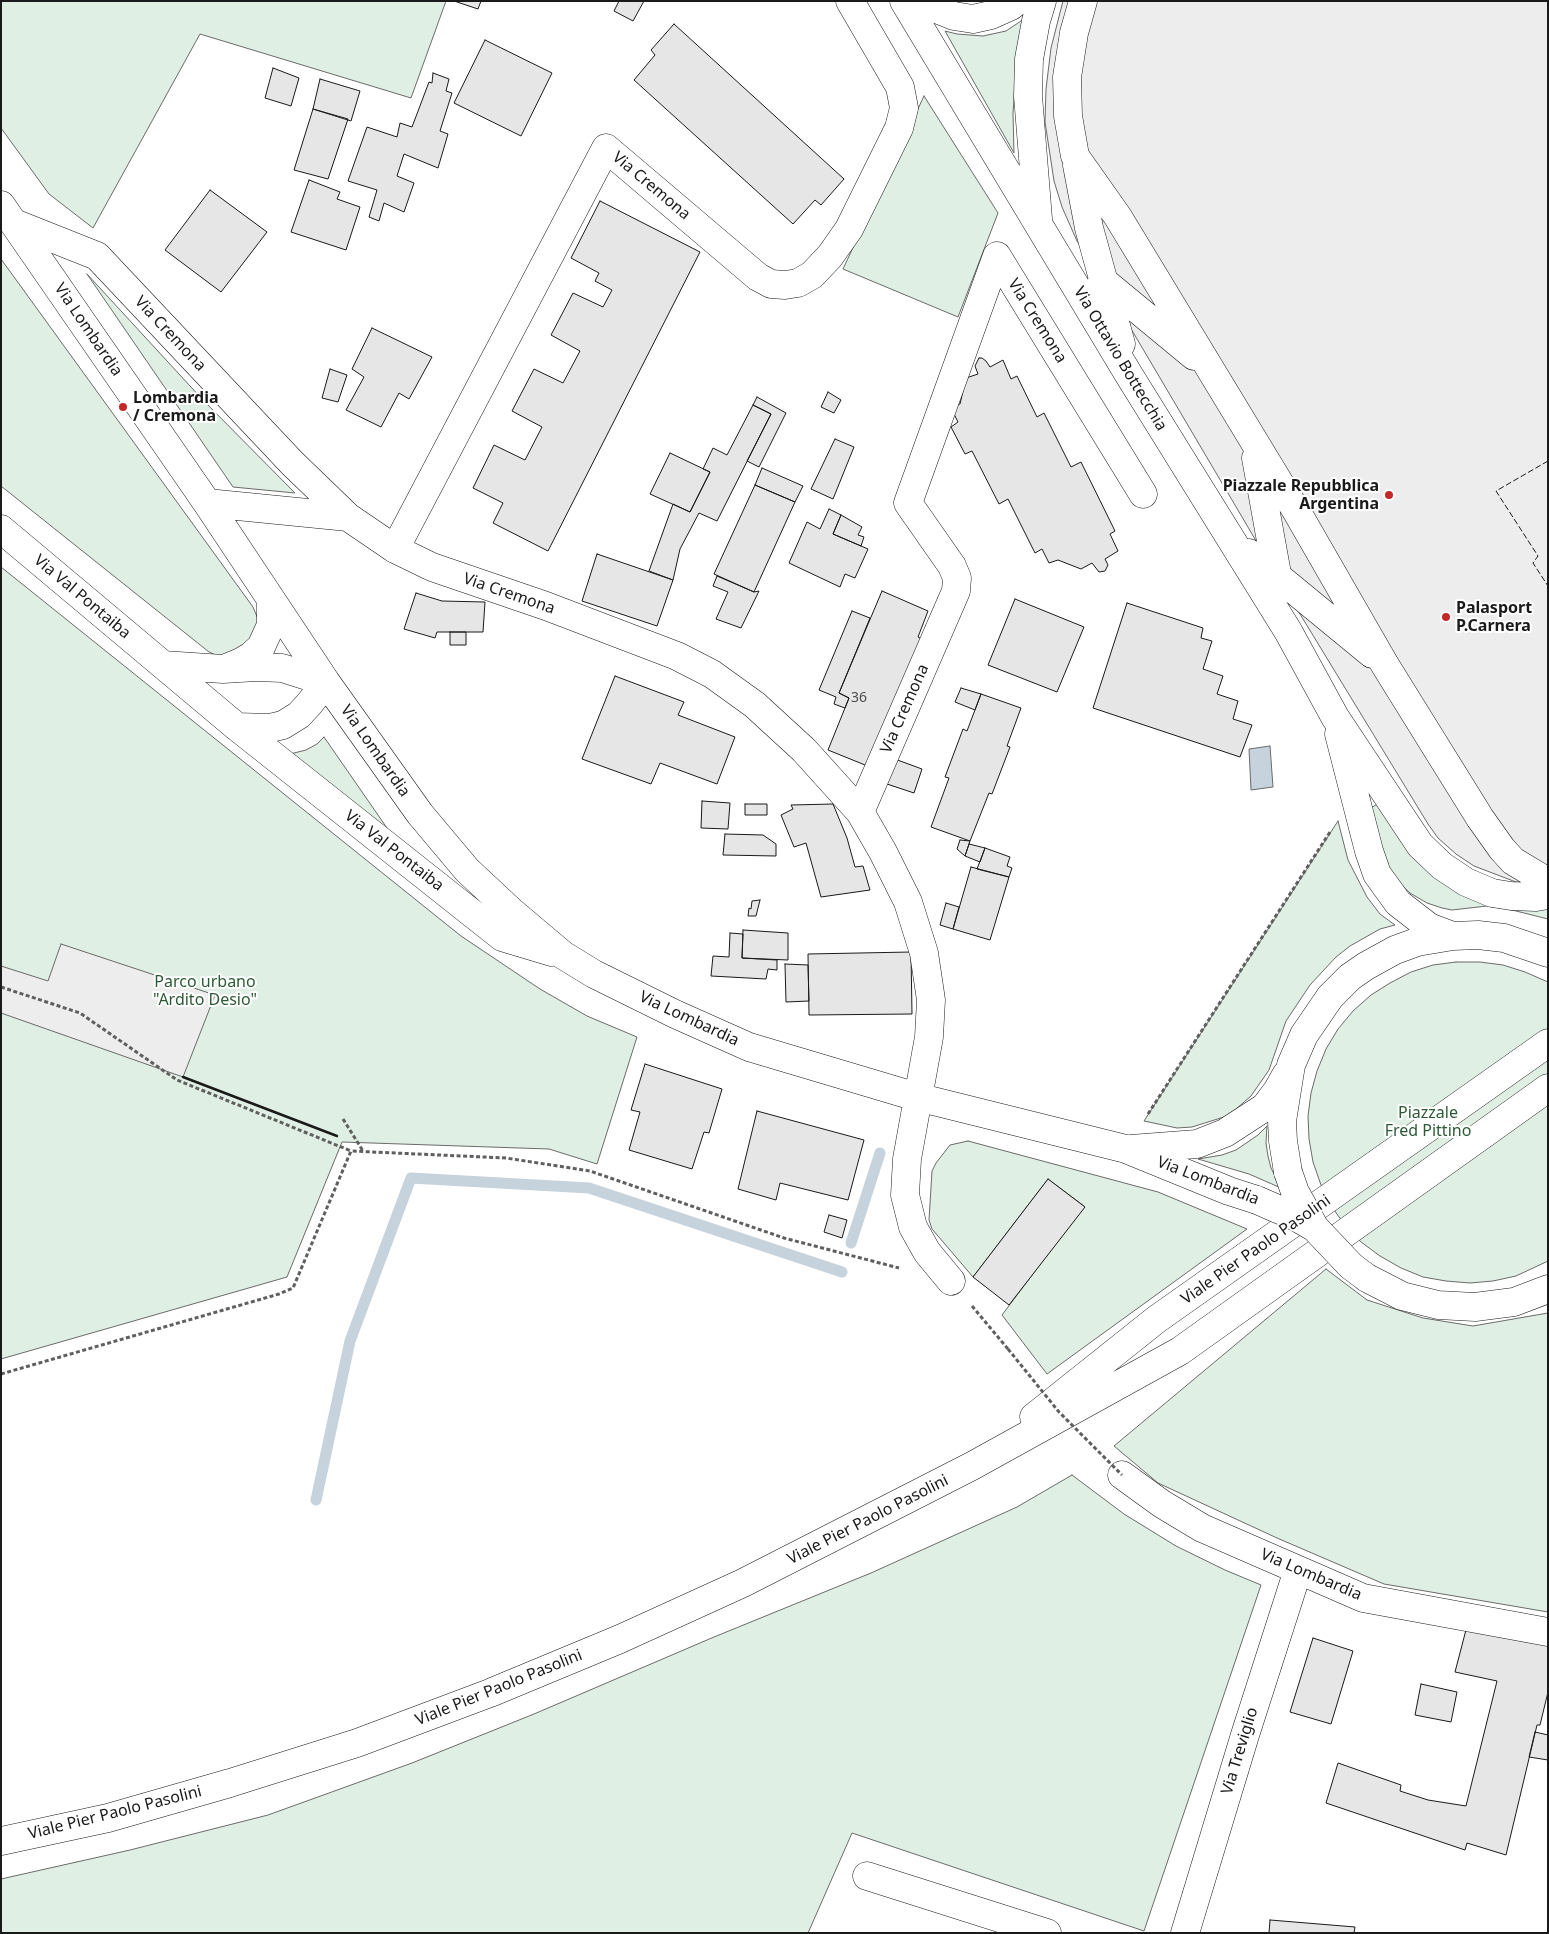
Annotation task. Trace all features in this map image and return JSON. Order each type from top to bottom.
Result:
[{"type":"street","name":"Via Cremona","points":[[395,549],[606,148],[758,277],[771,284],[785,285],[798,283],[812,275],[830,256],[850,229],[899,128],[904,108],[900,87],[850,1]]},
{"type":"street","name":"Via Ottavio Bottecchia","points":[[904,1],[1129,375],[1288,631],[1335,717],[1420,845],[1442,866],[1466,882],[1492,893],[1536,897],[1548,895]]},
{"type":"street","points":[[926,4],[954,16],[973,19],[991,15],[1017,1]]},
{"type":"street","points":[[1042,1],[1036,21],[1029,60],[1028,96],[1042,231],[1211,370]]},
{"type":"street","points":[[1083,1],[1074,33],[1068,77],[1068,116],[1089,228],[1129,375]]},
{"type":"street","points":[[1075,156],[1118,217],[1297,512],[1385,665],[1502,849],[1513,861],[1548,882]]},
{"type":"street","name":"Via Cremona","points":[[8,214],[97,256],[279,449],[348,517],[395,549],[432,567],[546,606],[677,656],[712,674],[755,705],[804,750],[860,812],[908,902],[924,953],[931,1000],[929,1037],[917,1097]]},
{"type":"street","name":"Via Lombardia","points":[[8,214],[207,503],[326,682],[420,814],[467,870],[512,912],[563,955],[594,974],[675,1014],[749,1047],[917,1097],[1126,1149],[1229,1191],[1257,1200],[1296,1217],[1315,1228]]},
{"type":"street","name":"Via Cremona","points":[[860,812],[956,591],[957,578],[952,566],[908,503],[997,256],[1143,494]]},
{"type":"street","points":[[1253,442],[1288,631]]},
{"type":"street","name":"Via Cremona","points":[[207,503],[348,517]]},
{"type":"street","name":"Via Val Pontaiba","points":[[1,529],[237,727],[502,937],[563,955]]},
{"type":"street","points":[[1228,535],[1385,665]]},
{"type":"street","points":[[223,669],[252,656],[261,647],[270,625],[271,601]]},
{"type":"street","points":[[163,665],[223,669],[282,668],[326,682],[299,715],[283,725],[270,728],[237,727]]},
{"type":"street","name":"Via Ottavio Bottecchia","points":[[1335,717],[1369,851],[1378,874],[1398,903],[1429,927],[1453,936]]},
{"type":"street","points":[[1548,953],[1504,938],[1478,935],[1453,936],[1417,942],[1395,950],[1366,966],[1350,977],[1330,997],[1304,1035],[1291,1065],[1282,1121],[1288,1172],[1295,1192],[1315,1228],[1351,1266],[1367,1278],[1402,1296],[1438,1305],[1475,1307],[1514,1302],[1548,1289]]},
{"type":"street","points":[[1521,943],[1548,947]]},
{"type":"street","name":"Viale Pier Paolo Pasolini","points":[[972,1466],[1158,1319],[1548,1043]]},
{"type":"street","name":"Via Lombardia","points":[[1126,1149],[1197,1144],[1225,1133],[1265,1107],[1277,1092],[1291,1065]]},
{"type":"street","name":"Viale Pier Paolo Pasolini","points":[[1,1841],[108,1818],[230,1783],[357,1743],[490,1693],[620,1640],[743,1584],[972,1466],[1180,1352],[1548,1088]]},
{"type":"street","points":[[917,1097],[907,1159],[905,1195],[914,1227],[927,1252],[951,1282]]},
{"type":"street","name":"Via Lombardia","points":[[1122,1475],[1162,1504],[1202,1528],[1364,1598],[1548,1632]]},
{"type":"street","name":"Via Treviglio","points":[[1185,1933],[1244,1735],[1298,1570]]},
{"type":"street","points":[[867,1876],[1047,1933]]},
{"type":"path","points":[[1126,1149],[1332,829]]},
{"type":"path","points":[[1,987],[80,1013],[177,1080],[351,1151],[506,1158],[590,1171],[784,1238],[951,1282],[1059,1412],[1122,1475]]},
{"type":"path","points":[[343,1119],[364,1151]]},
{"type":"path","points":[[1,1374],[279,1294],[293,1288],[351,1151]]},
{"type":"green space","points":[[1,1],[446,1],[411,98],[200,34],[93,228],[49,194],[1,128]]},
{"type":"green space","points":[[1024,19],[1015,85],[1013,113],[1014,153],[945,31],[983,36],[1006,31]]},
{"type":"green space","points":[[924,96],[998,213],[958,317],[843,269]]},
{"type":"green space","points":[[1,259],[253,607],[258,619],[257,629],[246,647],[220,657],[209,652],[1,486]]},
{"type":"green space","points":[[87,274],[202,399],[295,493],[233,487]]},
{"type":"green space","name":"Parco urbano \"Ardito Desio\"","points":[[1,567],[461,936],[540,989],[587,1016],[637,1037],[597,1164],[549,1149],[342,1142],[287,1277],[1,1359]]},
{"type":"green space","points":[[324,737],[396,841],[290,754],[306,750],[317,744]]},
{"type":"green space","points":[[1381,802],[1404,840],[1548,908],[1548,919],[1487,906],[1452,910],[1427,903],[1410,893],[1397,881],[1387,866],[1369,809]]},
{"type":"green space","points":[[1338,821],[1348,860],[1367,897],[1380,914],[1395,925],[1380,929],[1350,946],[1336,957],[1310,985],[1286,1021],[1269,1070],[1251,1096],[1236,1109],[1224,1117],[1192,1127],[1177,1128],[1144,1121]]},
{"type":"green space","name":"Piazzale Fred Pittino","points":[[1456,962],[1480,962],[1503,965],[1548,982],[1548,1261],[1516,1276],[1470,1283],[1423,1277],[1401,1268],[1361,1242],[1331,1206],[1313,1162],[1309,1139],[1308,1116],[1311,1093],[1326,1049],[1338,1029],[1353,1011],[1371,995],[1390,983],[1411,972],[1433,965]]},
{"type":"green space","points":[[1267,1126],[1266,1143],[1268,1156],[1271,1168],[1281,1188],[1249,1174],[1198,1159],[1222,1155],[1236,1150],[1258,1135]]},
{"type":"green space","points":[[968,1141],[1158,1192],[1247,1229],[1047,1374],[1002,1315],[1084,1206],[1048,1179],[973,1277],[932,1229],[929,1220],[932,1171],[950,1145]]},
{"type":"green space","points":[[1326,1269],[1367,1300],[1423,1318],[1473,1326],[1548,1313],[1548,1612],[1384,1584],[1277,1538],[1158,1483],[1114,1446]]},
{"type":"green space","points":[[1072,1475],[1124,1514],[1176,1546],[1261,1585],[1144,1931],[852,1833],[808,1933],[1,1933],[1,1879],[130,1850],[268,1815],[412,1763],[871,1573],[1017,1507]]},
{"type":"shaded area","name":"Palasport P.Carnera","points":[[1063,1],[1548,1],[1548,881],[1534,883],[1516,882],[1474,866],[1456,854],[1438,838],[1278,578],[1104,283],[1077,241],[1062,207],[1054,181],[1045,122],[1046,89],[1051,48]]},
{"type":"shaded area","points":[[1270,746],[1273,787],[1251,790],[1249,749]]},
{"type":"shaded area","points":[[61,944],[215,995],[183,1077],[1,1013],[1,966],[48,981]]},
{"type":"building","points":[[454,1],[481,1],[478,9]]},
{"type":"building","points":[[619,1],[644,1],[633,21],[614,11]]},
{"type":"building","points":[[674,24],[844,179],[821,205],[815,200],[793,224],[634,80],[655,55],[651,50]]},
{"type":"building","points":[[485,40],[552,73],[521,136],[454,103]]},
{"type":"building","points":[[273,68],[299,78],[291,106],[265,98]]},
{"type":"building","points":[[433,73],[449,79],[446,91],[452,93],[440,131],[448,134],[438,168],[404,154],[397,176],[414,183],[404,212],[384,203],[379,221],[369,217],[377,190],[348,181],[367,127],[397,137],[400,123],[412,127],[429,82],[432,83]]},
{"type":"building","points":[[320,79],[360,91],[351,121],[313,109]]},
{"type":"building","points":[[313,109],[348,119],[328,179],[294,170]]},
{"type":"building","points":[[309,180],[340,192],[337,199],[360,207],[346,250],[291,232]]},
{"type":"building","points":[[210,190],[267,232],[221,292],[165,250]]},
{"type":"building","points":[[600,201],[700,252],[548,551],[493,523],[503,503],[473,488],[494,445],[525,460],[542,427],[512,411],[534,369],[563,383],[580,351],[551,335],[573,293],[603,307],[612,290],[595,281],[599,273],[571,258]]},
{"type":"building","points":[[372,328],[432,357],[409,399],[399,393],[381,427],[346,410],[364,377],[352,369]]},
{"type":"building","points":[[979,358],[986,361],[990,367],[1003,360],[1011,379],[1017,376],[1037,417],[1044,413],[1071,467],[1081,462],[1115,531],[1110,534],[1118,551],[1105,559],[1108,565],[1105,571],[1099,572],[1092,563],[1081,569],[1058,560],[1049,563],[1042,549],[1035,553],[1008,499],[999,504],[972,451],[965,454],[951,427],[958,422],[951,408],[960,404],[966,378],[978,374],[975,366]]},
{"type":"building","points":[[330,369],[347,375],[338,402],[322,398]]},
{"type":"building","points":[[828,392],[841,400],[834,413],[821,407]]},
{"type":"building","points":[[757,397],[786,413],[759,467],[747,461],[771,414],[753,405]]},
{"type":"building","points":[[753,405],[771,414],[717,521],[699,513],[680,549],[673,580],[649,571],[673,504],[690,512],[710,472],[703,469],[713,448],[727,455]]},
{"type":"building","points":[[835,439],[854,447],[833,499],[811,489]]},
{"type":"building","points":[[670,453],[710,472],[690,512],[650,494]]},
{"type":"building","points":[[762,468],[803,486],[795,502],[755,485]]},
{"type":"building","points":[[755,485],[795,502],[754,592],[714,574]]},
{"type":"building","points":[[829,509],[841,515],[833,534],[868,549],[855,578],[845,574],[840,587],[789,563],[807,522],[820,529]]},
{"type":"building","points":[[841,515],[862,527],[858,535],[864,537],[861,546],[833,534]]},
{"type":"building","points":[[597,554],[673,580],[657,626],[582,601]]},
{"type":"building","points":[[717,576],[754,592],[759,591],[741,628],[716,619],[728,592],[713,586]]},
{"type":"building","points":[[882,591],[928,611],[918,637],[922,639],[870,767],[828,750],[849,698],[839,693]]},
{"type":"building","points":[[416,593],[442,601],[485,602],[483,632],[437,632],[435,638],[404,629]]},
{"type":"building","points":[[1015,599],[1084,627],[1057,692],[988,665]]},
{"type":"building","points":[[1127,603],[1203,628],[1201,638],[1212,641],[1203,669],[1223,676],[1217,694],[1238,701],[1233,719],[1252,725],[1240,757],[1093,708]]},
{"type":"building","points":[[852,611],[870,618],[839,693],[849,698],[845,708],[834,704],[836,697],[819,690]]},
{"type":"building","points":[[450,632],[466,632],[466,645],[450,645]]},
{"type":"building","points":[[615,676],[684,702],[678,715],[735,737],[717,784],[660,763],[651,784],[582,759]]},
{"type":"building","points":[[961,688],[981,694],[975,710],[955,702]]},
{"type":"building","points":[[981,694],[1021,708],[1007,746],[1010,747],[992,794],[989,793],[970,841],[931,827],[949,778],[945,777],[963,729],[967,731]]},
{"type":"building","points":[[892,758],[922,769],[914,793],[884,783]]},
{"type":"building","points":[[702,801],[730,803],[728,829],[701,828]]},
{"type":"building","points":[[745,804],[767,804],[767,815],[745,815]]},
{"type":"building","points":[[833,804],[847,838],[855,867],[863,866],[870,890],[821,897],[806,843],[794,847],[781,815],[793,809],[791,805]]},
{"type":"building","points":[[725,834],[763,835],[776,844],[776,856],[723,855]]},
{"type":"building","points":[[960,840],[970,841],[965,856],[957,849]]},
{"type":"building","points":[[969,844],[985,848],[980,862],[965,856]]},
{"type":"building","points":[[985,848],[1010,857],[1007,866],[1012,868],[1009,877],[977,869]]},
{"type":"building","points":[[971,867],[1009,877],[990,940],[953,929]]},
{"type":"building","points":[[760,900],[756,916],[748,916],[752,901]]},
{"type":"building","points":[[946,903],[959,907],[953,929],[940,925]]},
{"type":"building","points":[[743,930],[788,933],[788,960],[742,958]]},
{"type":"building","points":[[730,933],[743,934],[742,958],[777,960],[777,970],[768,969],[766,979],[711,976],[713,956],[729,957]]},
{"type":"building","points":[[911,952],[912,1014],[809,1015],[808,954]]},
{"type":"building","points":[[785,964],[808,965],[809,1001],[786,1002]]},
{"type":"building","points":[[645,1064],[722,1089],[709,1133],[704,1132],[692,1169],[629,1150],[640,1112],[631,1110]]},
{"type":"building","points":[[757,1111],[864,1140],[848,1200],[780,1183],[776,1200],[738,1189]]},
{"type":"building","points":[[1048,1179],[1085,1207],[1009,1305],[973,1277]]},
{"type":"building","points":[[829,1215],[847,1220],[842,1238],[824,1232]]},
{"type":"building","points":[[1467,1626],[1548,1640],[1548,1692],[1540,1725],[1537,1725],[1506,1855],[1467,1843],[1465,1850],[1326,1803],[1338,1763],[1401,1785],[1400,1791],[1428,1800],[1466,1806],[1497,1681],[1455,1672]]},
{"type":"building","points":[[1313,1638],[1353,1651],[1331,1724],[1290,1712]]},
{"type":"building","points":[[1421,1684],[1457,1692],[1451,1722],[1415,1715]]},
{"type":"building","points":[[1535,1732],[1548,1735],[1548,1760],[1529,1757]]},
{"type":"building","points":[[1270,1920],[1355,1927],[1354,1933],[1269,1933]]},
{"type":"waterway","points":[[851,1243],[880,1153]]},
{"type":"waterway","points":[[316,1500],[350,1341],[411,1178],[589,1188],[842,1272]]},
{"type":"fence","points":[[1548,461],[1496,491],[1538,556],[1533,563],[1548,586]]},
{"type":"wall","points":[[183,1077],[337,1136]]},
{"type":"place","name":"Lombardia / Cremona","points":[[123,407]]},
{"type":"place","name":"Piazzale Repubblica Argentina","points":[[1389,495]]},
{"type":"place","name":"Palasport P.Carnera","points":[[1446,617]]}]
